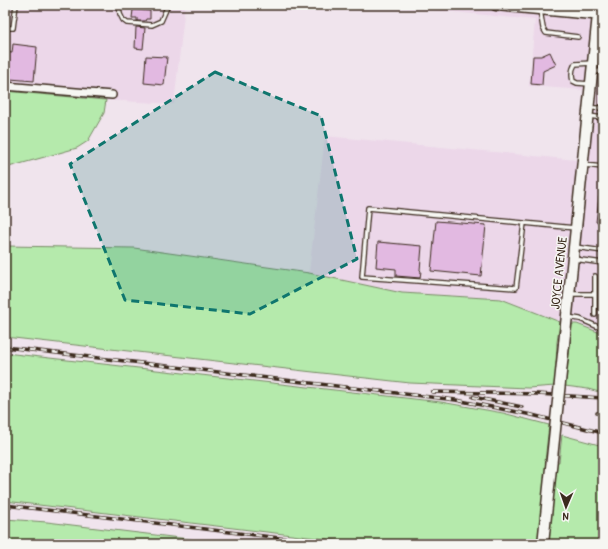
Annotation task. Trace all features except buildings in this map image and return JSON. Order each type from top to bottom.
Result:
[{"type":"street","points":[[496,5],[540,9],[600,11]]},
{"type":"street","name":"JOYCE AVENUE","points":[[543,544],[592,68],[599,41],[600,11]]},
{"type":"street","points":[[5,86],[112,95]]},
{"type":"lane","points":[[5,28],[13,28],[16,5]]},
{"type":"lane","points":[[119,5],[120,14],[123,20],[127,23],[152,25],[161,21],[168,5]]},
{"type":"lane","points":[[540,9],[543,28],[546,33],[578,37]]},
{"type":"lane","points":[[591,84],[577,83],[573,81],[573,68],[575,64],[603,70]]},
{"type":"lane","points":[[588,112],[603,106]]},
{"type":"lane","points":[[588,112],[603,118]]},
{"type":"lane","points":[[583,165],[603,167]]},
{"type":"lane","points":[[524,223],[516,288],[362,277],[368,208],[524,223],[576,228]]},
{"type":"lane","points":[[574,247],[603,251]]},
{"type":"lane","points":[[572,258],[603,264]]},
{"type":"lane","points":[[595,276],[595,315]]},
{"type":"lane","points":[[569,294],[595,294]]},
{"type":"lane","points":[[566,317],[580,319],[603,329]]},
{"type":"highlighted area","points":[[215,72],[321,116],[357,259],[250,314],[125,300],[70,164]]},
{"type":"shaded area","points":[[5,5],[185,5],[174,104],[106,100],[5,91]]},
{"type":"shaded area","points":[[382,5],[603,5],[603,334],[577,324],[560,322],[501,299],[402,293],[309,273],[325,136],[577,160],[584,90],[529,86],[535,20]]},
{"type":"green space","points":[[5,91],[106,100],[104,113],[88,141],[77,148],[5,168]]},
{"type":"green space","points":[[5,246],[134,248],[309,273],[402,293],[501,299],[560,322],[557,342],[555,386],[528,388],[410,383],[5,337]]},
{"type":"green space","points":[[572,324],[577,324],[603,334],[603,393],[588,389],[565,386]]},
{"type":"green space","points":[[5,353],[441,402],[503,413],[549,425],[545,461],[559,462],[562,435],[603,446],[603,544],[368,544],[5,501]]},
{"type":"green space","points":[[5,519],[47,522],[230,544],[24,544],[5,542]]},
{"type":"railway","points":[[5,347],[456,400],[532,415],[603,433]]},
{"type":"railway","points":[[432,392],[537,394],[603,398]]},
{"type":"railway","points":[[473,397],[522,407]]},
{"type":"railway","points":[[597,413],[603,415]]},
{"type":"railway","points":[[5,505],[330,544]]}]
